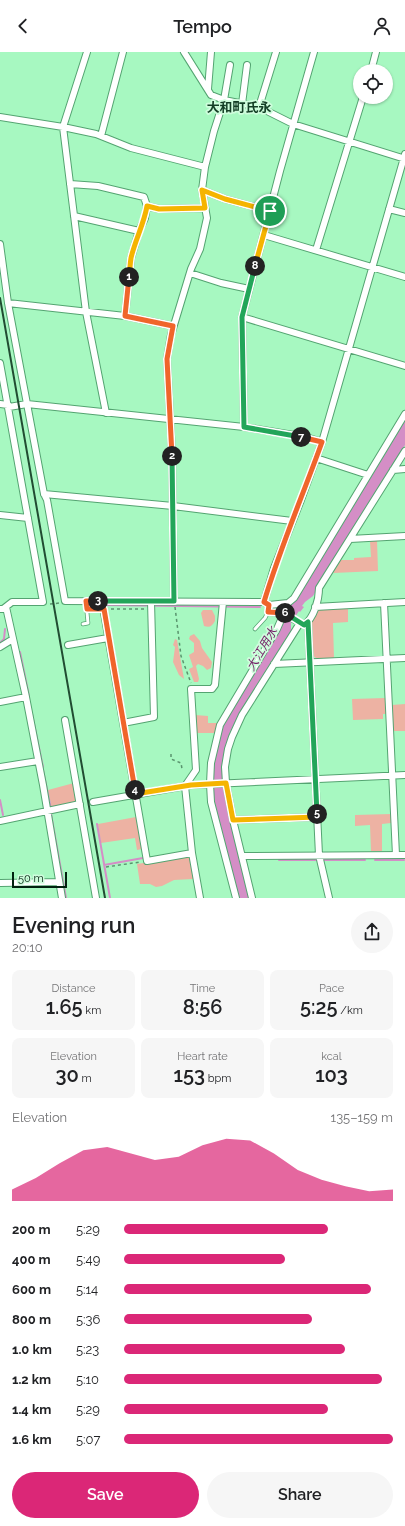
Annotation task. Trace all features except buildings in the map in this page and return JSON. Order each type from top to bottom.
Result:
[{"type":"street","points":[[87,52],[63,127],[86,312],[106,413]]},
{"type":"street","points":[[101,136],[123,52]]},
{"type":"street","points":[[184,52],[211,95],[224,100],[259,107],[293,124],[349,142],[405,157],[322,442],[274,568],[267,606]]},
{"type":"street","points":[[208,89],[211,52]]},
{"type":"street","points":[[259,107],[276,52]]},
{"type":"street","points":[[244,427],[242,317],[293,124],[314,52]]},
{"type":"street","points":[[372,64],[376,52]]},
{"type":"street","points":[[174,601],[172,454],[167,359],[173,326],[190,273],[200,249],[207,218],[202,190],[205,167],[214,130],[224,100],[230,65]]},
{"type":"street","points":[[242,104],[247,65]]},
{"type":"street","points":[[316,250],[361,104]]},
{"type":"street","points":[[0,117],[63,127],[101,136],[131,148],[205,167]]},
{"type":"street","points":[[70,184],[98,186],[144,197],[147,206],[145,218],[139,231],[131,258],[125,316]]},
{"type":"street","points":[[202,190],[225,199],[270,211]]},
{"type":"street","points":[[147,206],[159,209],[205,208]]},
{"type":"street","points":[[389,209],[405,213]]},
{"type":"street","points":[[74,216],[139,231]]},
{"type":"street","points":[[264,236],[405,277]]},
{"type":"street","points":[[0,244],[8,303],[44,494],[47,500],[65,601],[102,601],[151,606],[174,601],[223,605],[267,606],[288,603],[294,598],[405,414]]},
{"type":"street","points":[[190,273],[221,283],[249,289]]},
{"type":"street","points":[[8,303],[125,316],[173,326]]},
{"type":"street","points":[[242,317],[405,366]]},
{"type":"street","points":[[0,363],[43,602],[12,602],[3,608],[13,639],[26,697],[62,898]]},
{"type":"street","points":[[0,404],[8,406],[27,404],[244,427],[322,442]]},
{"type":"street","points":[[329,898],[319,856],[308,622],[316,607],[320,588],[405,451]]},
{"type":"street","points":[[316,458],[368,475]]},
{"type":"street","points":[[393,470],[405,469]]},
{"type":"street","points":[[44,494],[173,506],[292,521]]},
{"type":"street","points":[[0,515],[28,518]]},
{"type":"street","points":[[350,539],[405,536]]},
{"type":"street","points":[[102,601],[146,861],[192,853]]},
{"type":"street","points":[[316,607],[405,602]]},
{"type":"street","points":[[384,603],[396,855]]},
{"type":"street","points":[[200,898],[192,853],[185,786],[196,770],[191,689],[212,689],[216,685],[223,605]]},
{"type":"street","points":[[123,723],[154,717],[151,606]]},
{"type":"street","points":[[267,606],[284,612],[304,625],[308,622]]},
{"type":"street","points":[[236,898],[211,802],[210,784],[213,750],[220,725],[277,629],[284,612]]},
{"type":"street","points":[[252,898],[225,783],[225,767],[228,749],[242,715],[274,664],[298,621]]},
{"type":"street","points":[[68,645],[108,638]]},
{"type":"street","points":[[0,647],[13,639]]},
{"type":"street","points":[[274,664],[405,658]]},
{"type":"street","points":[[0,702],[26,697]]},
{"type":"street","points":[[65,720],[96,898]]},
{"type":"street","points":[[0,767],[38,761]]},
{"type":"street","points":[[93,802],[185,786],[405,775]]},
{"type":"street","points":[[0,821],[80,804]]},
{"type":"street","points":[[233,820],[317,817]]},
{"type":"street","points":[[242,856],[405,855]]},
{"type":"street","points":[[0,883],[59,882]]},
{"type":"lane","points":[[83,624],[88,623],[86,601]]},
{"type":"lane","points":[[255,629],[265,618],[267,606]]},
{"type":"path","points":[[43,602],[46,604],[62,603],[65,601]]},
{"type":"path","points":[[104,609],[151,606]]},
{"type":"path","points":[[175,609],[181,656],[190,681],[191,689]]},
{"type":"path","points":[[171,754],[171,759],[180,763],[182,769]]},
{"type":"path","points":[[106,867],[146,861]]},
{"type":"shaded area","points":[[405,421],[405,445],[313,596],[305,602],[302,606],[304,607],[300,612],[299,611],[291,623],[291,631],[239,714],[230,732],[223,756],[222,769],[224,793],[249,898],[238,898],[212,791],[212,763],[221,728],[286,612],[305,586]]},
{"type":"shaded area","points":[[377,540],[378,571],[333,573],[341,560],[354,560],[354,558],[371,557],[370,541]]},
{"type":"shaded area","points":[[348,608],[348,622],[333,623],[334,658],[316,658],[313,656],[312,619],[318,609]]},
{"type":"shaded area","points":[[203,610],[212,610],[215,616],[215,621],[211,626],[204,626],[201,613]]},
{"type":"shaded area","points":[[194,634],[200,641],[202,648],[212,662],[211,668],[207,670],[198,664],[196,666],[199,679],[198,682],[194,682],[189,669],[193,667],[189,655],[194,652],[194,643],[189,639],[190,636]]},
{"type":"shaded area","points":[[175,639],[177,640],[184,679],[179,675],[173,662],[175,647],[173,645]]},
{"type":"shaded area","points":[[385,698],[386,714],[383,714],[383,719],[353,720],[352,699]]},
{"type":"shaded area","points":[[405,704],[405,731],[393,731],[392,705]]},
{"type":"shaded area","points":[[195,715],[208,716],[208,723],[219,723],[215,733],[196,733]]},
{"type":"shaded area","points":[[74,783],[78,802],[52,809],[48,790]]},
{"type":"shaded area","points":[[391,814],[391,823],[382,824],[382,851],[371,851],[370,825],[355,826],[355,815]]},
{"type":"shaded area","points":[[136,817],[142,849],[137,850],[135,838],[101,843],[98,824]]},
{"type":"shaded area","points":[[188,856],[191,858],[193,879],[174,880],[162,886],[156,887],[150,884],[140,884],[137,864]]},
{"type":"waterway","points":[[106,605],[260,607]]},
{"type":"waterway","points":[[0,643],[4,639],[5,629]]},
{"type":"waterway","points":[[20,652],[29,696]]},
{"type":"waterway","points":[[32,714],[43,767]]},
{"type":"waterway","points":[[43,770],[51,809]]},
{"type":"waterway","points":[[0,800],[3,815]]},
{"type":"waterway","points":[[51,814],[66,898]]},
{"type":"waterway","points":[[97,824],[110,898]]},
{"type":"waterway","points":[[104,865],[143,858]]},
{"type":"waterway","points":[[279,860],[316,860]]},
{"type":"waterway","points":[[323,860],[365,860]]},
{"type":"waterway","points":[[375,860],[404,860]]},
{"type":"railway","points":[[0,298],[105,898]]},
{"type":"district","name":"大和町氏永","points":[[239,107]]},
{"type":"route","points":[[202,190],[225,199],[270,211],[242,317],[244,427],[322,442],[274,568],[264,602],[269,605],[268,612],[284,612],[304,625],[308,622],[317,817],[233,820],[226,783],[191,785],[135,794],[104,609],[87,609],[86,601],[174,601],[172,454],[167,359],[170,335],[173,326],[125,316],[131,258],[139,231],[145,218],[147,206],[159,209],[205,208],[202,190]]},
{"type":"water label","name":"大江用水","points":[[262,649]]}]
